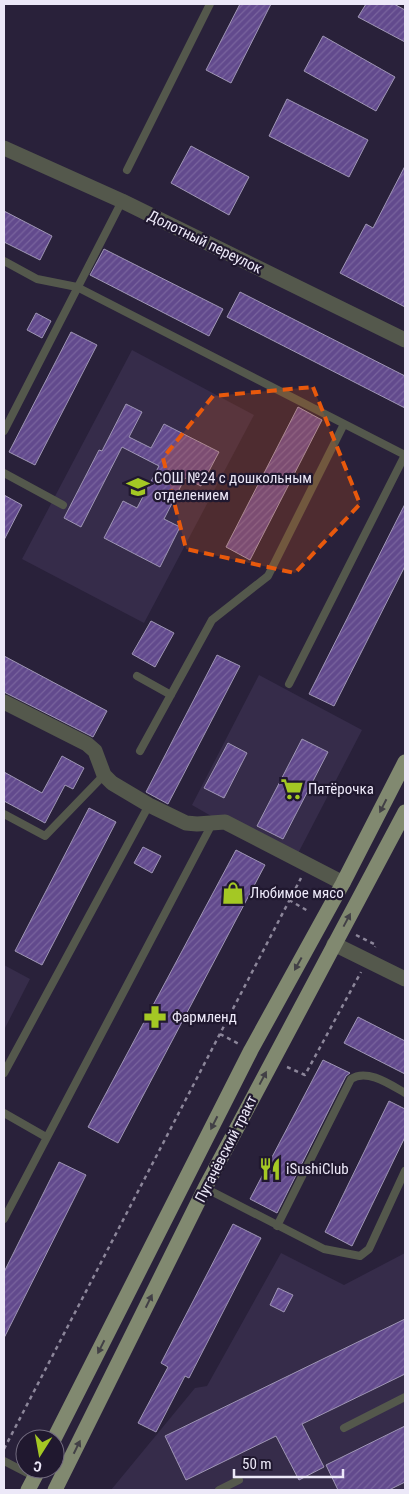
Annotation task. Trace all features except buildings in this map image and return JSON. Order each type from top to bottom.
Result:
[{"type":"main road","name":"Пугачёвский тракт","points":[[59,1429],[251,1050],[343,882],[405,762]]},
{"type":"main road","name":"Пугачёвский тракт","points":[[55,1490],[205,1188],[405,812]]},
{"type":"street","name":"Долотный переулок","points":[[4,148],[122,201],[405,340]]},
{"type":"street","points":[[4,702],[86,744],[95,751],[104,774],[112,783],[149,805],[186,823],[225,822],[343,882]]},
{"type":"street","points":[[334,944],[405,979]]},
{"type":"lane","points":[[128,170],[210,4]]},
{"type":"lane","points":[[4,431],[122,201]]},
{"type":"lane","points":[[4,262],[37,279],[77,287],[405,456],[288,684]]},
{"type":"lane","points":[[140,751],[212,620],[268,576],[344,424]]},
{"type":"lane","points":[[4,474],[63,505]]},
{"type":"lane","points":[[137,676],[171,695]]},
{"type":"lane","points":[[4,814],[45,836],[104,774]]},
{"type":"lane","points":[[4,1073],[149,805]]},
{"type":"lane","points":[[4,1219],[213,822]]},
{"type":"lane","points":[[277,1226],[351,1079],[357,1075],[368,1075],[405,1093]]},
{"type":"lane","points":[[4,1113],[46,1137]]},
{"type":"lane","points":[[205,1188],[324,1249],[350,1255],[364,1255],[369,1250],[405,1172]]},
{"type":"lane","points":[[344,1428],[405,1397]]},
{"type":"lane","points":[[4,1461],[15,1468]]},
{"type":"lane","points":[[219,1490],[239,1480]]},
{"type":"path","points":[[4,1449],[309,864]]},
{"type":"path","points":[[289,900],[308,911]]},
{"type":"path","points":[[272,1060],[305,1075],[376,945],[355,934]]},
{"type":"path","points":[[220,1034],[251,1050]]},
{"type":"highlighted area","points":[[313,387],[360,504],[295,573],[186,549],[163,458],[213,396]]},
{"type":"shaded area","name":"СОШ №24 с дошкольным отделением","points":[[132,350],[254,415],[144,623],[22,559]]},
{"type":"shaded area","points":[[259,675],[362,730],[293,863],[192,805]]},
{"type":"shaded area","points":[[4,965],[30,979],[4,1030]]},
{"type":"shaded area","points":[[281,1253],[344,1285],[405,1253],[405,1490],[111,1490],[195,1388],[207,1386]]},
{"type":"place","name":"СОШ №24 с дошкольным отделением","points":[[138,487]]},
{"type":"place","name":"Пятёрочка","points":[[292,789]]},
{"type":"place","name":"Любимое мясо","points":[[233,893]]},
{"type":"place","name":"Фармленд","points":[[155,1017]]},
{"type":"place","name":"iSushiClub","points":[[270,1169]]}]
